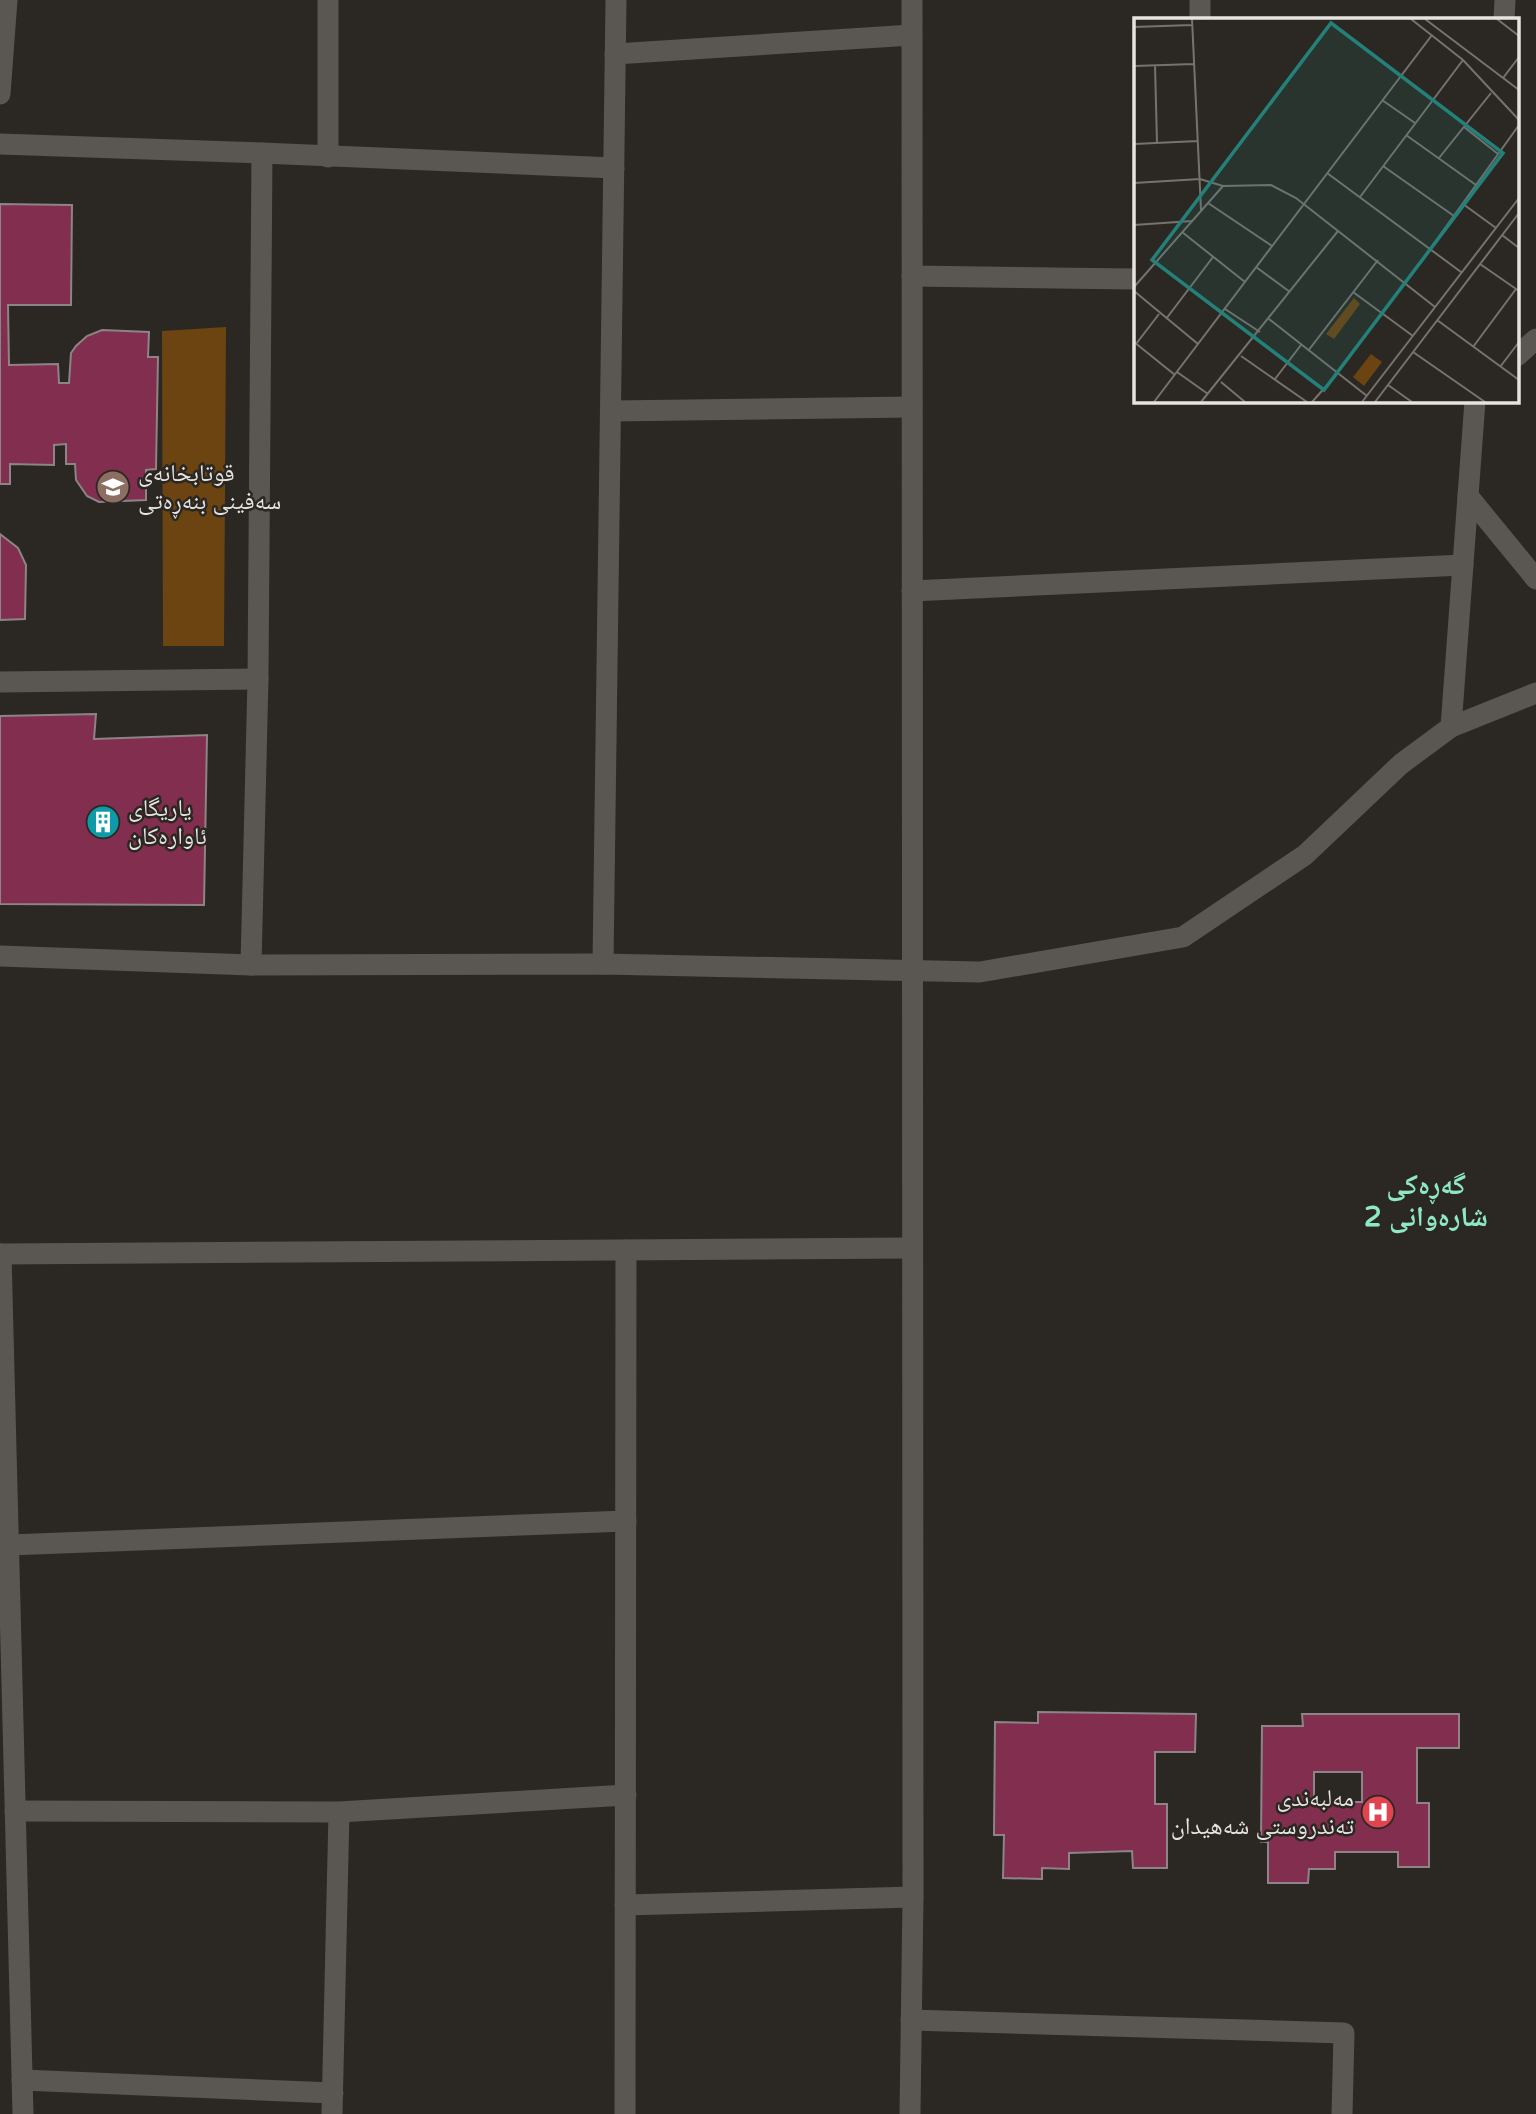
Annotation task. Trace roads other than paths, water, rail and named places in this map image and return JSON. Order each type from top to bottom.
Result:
[{"type":"street","points":[[0,94],[7,0]]},
{"type":"street","points":[[328,0],[328,157]]},
{"type":"street","points":[[603,964],[616,0]]},
{"type":"street","points":[[910,2114],[913,1896],[912,0]]},
{"type":"street","points":[[1200,0],[1200,18]]},
{"type":"street","points":[[1504,18],[1505,0]]},
{"type":"street","points":[[615,54],[912,35]]},
{"type":"street","points":[[0,144],[614,168]]},
{"type":"street","points":[[251,965],[258,679],[262,153]]},
{"type":"street","points":[[912,276],[1134,279]]},
{"type":"street","points":[[1518,355],[1536,340]]},
{"type":"street","points":[[1451,727],[1475,402]]},
{"type":"street","points":[[611,411],[912,407]]},
{"type":"street","points":[[1468,496],[1536,579]]},
{"type":"street","points":[[912,592],[1463,565]]},
{"type":"street","points":[[0,682],[258,679]]},
{"type":"street","points":[[0,956],[251,965],[603,964],[980,972],[1183,937],[1305,855],[1401,764],[1451,727],[1536,694]]},
{"type":"street","points":[[23,2114],[15,1811],[6,1651],[9,1545],[1,1254],[912,1248]]},
{"type":"street","points":[[625,2114],[626,1250]]},
{"type":"street","points":[[9,1545],[626,1521]]},
{"type":"street","points":[[15,1811],[340,1812],[626,1795]]},
{"type":"street","points":[[22,2080],[332,2104],[340,1812]]},
{"type":"street","points":[[625,1905],[913,1896]]},
{"type":"street","points":[[911,2020],[1344,2033],[1342,2114]]},
{"type":"place","name":"قوتابخانەی سەفینی بنەڕەتی","points":[[113,487]]},
{"type":"place","name":"یاریگای ئاوارەکان","points":[[103,822]]},
{"type":"place","name":"مەلبەندی تەندروستی شەهیدان","points":[[1378,1812]]},
{"type":"district","name":"گەڕەکی شارەوانی 2","points":[[1426,1201]]}]
